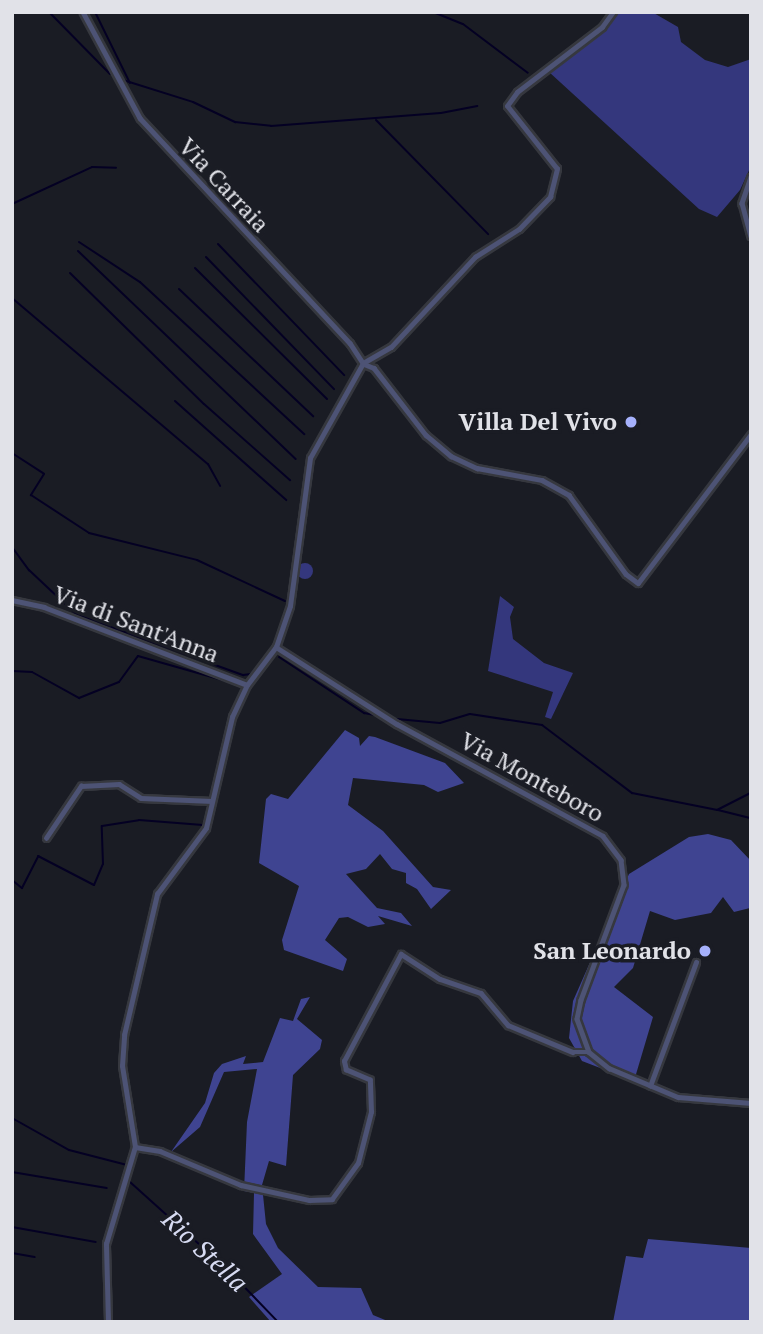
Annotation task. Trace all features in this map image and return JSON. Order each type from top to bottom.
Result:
[{"type":"street","name":"Via Carraia","points":[[83,12],[139,118],[350,343],[363,363],[374,368],[426,435],[451,456],[477,468],[542,480],[569,495],[626,575],[638,583],[751,434]]},
{"type":"street","points":[[108,1322],[106,1244],[135,1147],[122,1066],[124,1035],[157,894],[202,834],[232,717],[247,685],[276,647],[294,590],[299,510],[310,458],[363,363],[391,347],[475,257],[519,229],[550,197],[557,169],[507,106],[517,92],[602,27],[613,12]]},
{"type":"street","points":[[751,177],[742,203],[751,236]]},
{"type":"street","name":"Via di Sant'Anna","points":[[12,600],[44,607],[247,685]]},
{"type":"street","name":"Via Monteboro","points":[[276,647],[397,724],[592,826],[615,848],[624,885],[577,1019],[589,1052]]},
{"type":"street","points":[[46,838],[81,786],[119,784],[141,798],[212,801]]},
{"type":"street","points":[[135,1147],[160,1152],[241,1185],[309,1200],[332,1199],[358,1163],[371,1112],[370,1080],[346,1070],[344,1061],[401,954],[440,979],[481,993],[508,1025],[573,1052],[589,1052],[609,1068],[650,1086],[678,1097],[751,1103]]},
{"type":"street","points":[[650,1086],[696,962]]},
{"type":"shaded area","points":[[613,12],[652,12],[678,27],[681,42],[705,60],[728,67],[751,59],[751,166],[740,190],[717,217],[699,209],[549,72]]},
{"type":"shaded area","points":[[305,563],[311,565],[311,577],[305,579],[299,577],[297,571],[299,565]]},
{"type":"shaded area","points":[[500,596],[514,607],[510,617],[513,639],[544,663],[573,673],[551,719],[545,717],[553,692],[488,671]]},
{"type":"shaded area","points":[[345,730],[359,738],[360,746],[369,736],[375,737],[445,763],[464,783],[438,792],[424,785],[353,778],[348,805],[383,831],[433,887],[451,890],[431,909],[417,889],[406,883],[406,873],[392,869],[380,854],[366,869],[346,874],[377,908],[401,913],[412,926],[378,916],[385,924],[368,927],[348,917],[339,918],[325,940],[347,959],[343,971],[284,950],[282,940],[299,886],[259,863],[266,799],[271,794],[288,799]]},
{"type":"shaded area","points":[[708,834],[731,840],[751,861],[750,908],[734,912],[723,897],[711,913],[675,920],[650,911],[633,968],[614,987],[653,1017],[634,1081],[582,1061],[569,1038],[573,1001],[629,874],[689,837]]},
{"type":"shaded area","points":[[310,997],[297,1019],[322,1040],[320,1049],[293,1075],[286,1166],[269,1161],[262,1185],[266,1224],[278,1248],[318,1287],[361,1288],[373,1315],[390,1322],[271,1322],[249,1297],[282,1274],[253,1234],[254,1193],[244,1191],[247,1122],[257,1069],[224,1072],[200,1127],[171,1152],[205,1103],[214,1073],[222,1064],[246,1056],[243,1064],[263,1062],[280,1018],[293,1021],[301,999]]},
{"type":"shaded area","points":[[648,1239],[751,1248],[751,1322],[613,1322],[626,1256],[643,1258]]},
{"type":"waterway","points":[[49,12],[110,74]]},
{"type":"waterway","points":[[95,12],[130,83]]},
{"type":"waterway","points":[[433,12],[463,24],[528,73]]},
{"type":"waterway","points":[[123,80],[193,102],[235,122],[271,126],[441,113],[477,106]]},
{"type":"waterway","points":[[376,120],[488,234]]},
{"type":"waterway","points":[[12,204],[92,167],[116,168]]},
{"type":"waterway","points":[[79,242],[140,282],[304,434]]},
{"type":"waterway","points":[[218,244],[344,375]]},
{"type":"waterway","points":[[78,251],[296,459]]},
{"type":"waterway","points":[[206,257],[334,389]]},
{"type":"waterway","points":[[195,268],[327,399]]},
{"type":"waterway","points":[[70,273],[204,404],[290,480]]},
{"type":"waterway","points":[[179,289],[313,416]]},
{"type":"waterway","points":[[12,298],[208,464],[220,486]]},
{"type":"waterway","points":[[175,401],[286,500]]},
{"type":"waterway","points":[[12,453],[44,474],[31,495],[89,533],[197,560],[285,601]]},
{"type":"waterway","points":[[12,547],[29,570],[77,615],[243,675],[251,674],[264,658]]},
{"type":"waterway","points":[[12,671],[32,672],[79,698],[119,682],[138,656],[229,682]]},
{"type":"waterway","points":[[279,657],[364,713],[375,715]]},
{"type":"waterway","points":[[397,719],[440,723],[470,714],[542,725],[632,793],[717,810],[751,793]]},
{"type":"waterway","points":[[718,810],[751,818]]},
{"type":"waterway","points":[[12,880],[22,888],[38,856],[94,885],[103,864],[102,826],[139,820],[203,825]]},
{"type":"waterway","name":"Rio Stella","points":[[12,1118],[69,1150],[127,1165]]},
{"type":"waterway","points":[[12,1172],[107,1188]]},
{"type":"waterway","name":"Rio Stella","points":[[130,1182],[229,1271],[278,1322]]},
{"type":"waterway","points":[[12,1227],[96,1242]]},
{"type":"waterway","points":[[12,1253],[35,1257]]},
{"type":"place","name":"Villa Del Vivo","points":[[631,422]]},
{"type":"place","name":"San Leonardo","points":[[705,951]]}]
